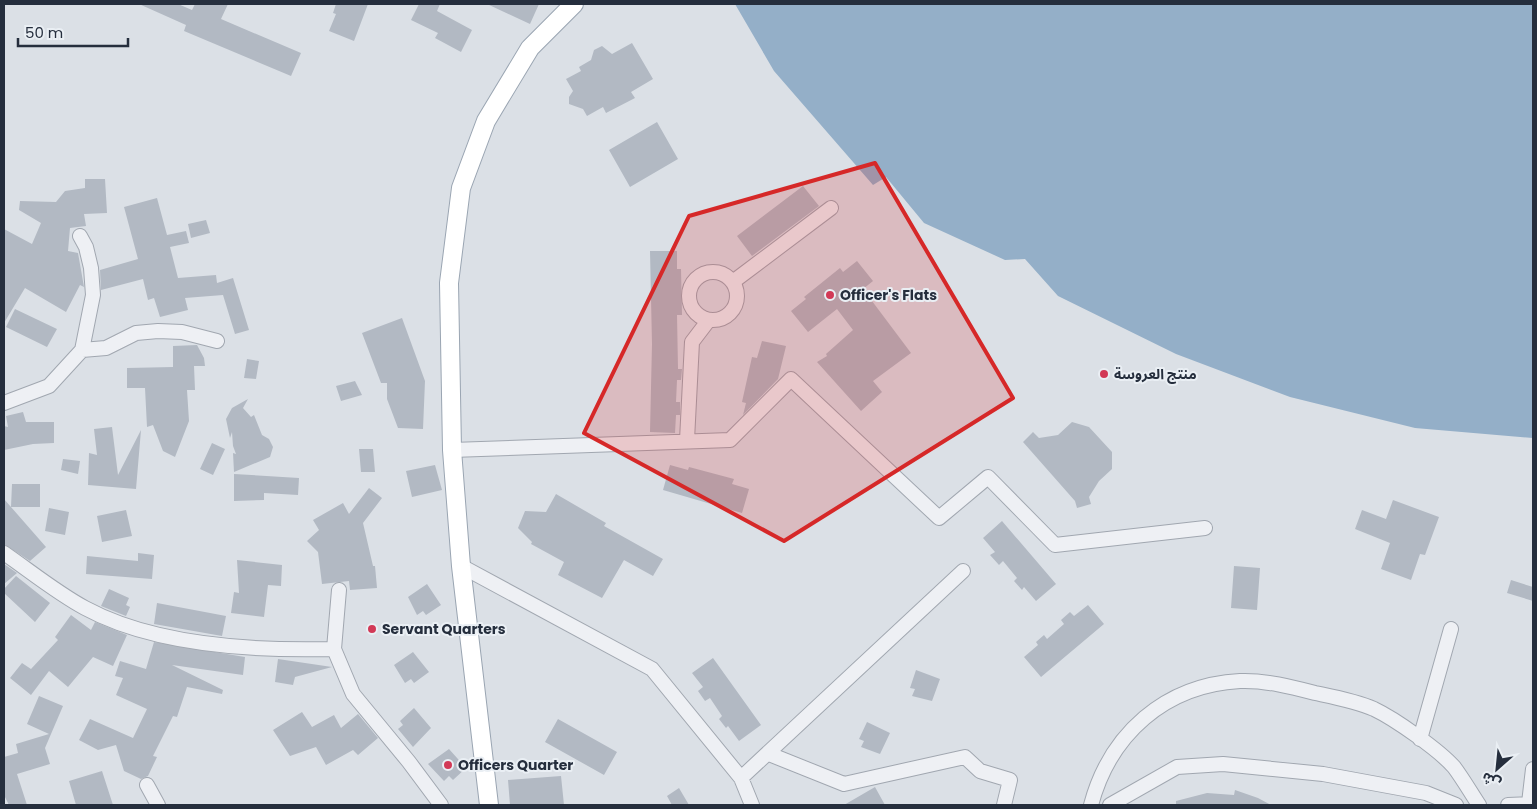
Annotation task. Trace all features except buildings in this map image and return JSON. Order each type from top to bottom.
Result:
[{"type":"main road","points":[[489,805],[461,566],[452,450],[449,283],[462,188],[486,121],[530,48],[574,4]]},
{"type":"street","points":[[734,281],[831,208]]},
{"type":"street","points":[[4,404],[49,386],[82,350],[93,295],[91,268],[86,247],[80,236]]},
{"type":"street","points":[[687,440],[692,342],[708,321],[727,317],[738,301],[734,281],[718,270],[698,275],[688,291],[692,310],[708,321]]},
{"type":"street","points":[[82,350],[106,348],[136,333],[158,331],[182,332],[217,341]]},
{"type":"street","points":[[452,450],[687,440],[730,440],[791,379],[939,518],[988,478],[1055,545],[1205,528]]},
{"type":"street","points":[[4,553],[86,608],[131,627],[208,644],[286,650],[334,649]]},
{"type":"street","points":[[461,566],[652,669],[741,778],[752,805]]},
{"type":"street","points":[[741,778],[769,754],[963,571]]},
{"type":"street","points":[[339,590],[334,649],[353,694],[441,805]]},
{"type":"street","points":[[1420,739],[1451,629]]},
{"type":"street","points":[[1091,805],[1098,781],[1118,746],[1148,713],[1176,696],[1204,685],[1242,681],[1290,687],[1374,709],[1420,739],[1453,767],[1479,805]]},
{"type":"street","points":[[769,754],[844,784],[965,757],[980,771],[1010,780],[1004,805]]},
{"type":"street","points":[[1110,805],[1177,767],[1223,764],[1323,774],[1426,793],[1456,805]]},
{"type":"street","points":[[1508,805],[1531,803],[1533,769]]},
{"type":"street","points":[[147,785],[158,805]]},
{"type":"highlighted area","points":[[875,163],[1013,398],[784,541],[584,433],[689,216]]},
{"type":"water","points":[[735,4],[1533,4],[1533,438],[1415,428],[1290,397],[1176,354],[1058,296],[1025,259],[1005,260],[924,223],[886,177],[873,185],[774,71]]},
{"type":"place","name":"Officer's Flats","points":[[830,295]]},
{"type":"place","name":"منتج العروسة","points":[[1104,374]]},
{"type":"place","name":"Servant Quarters","points":[[372,629]]},
{"type":"place","name":"Officers Quarter","points":[[448,765]]}]
